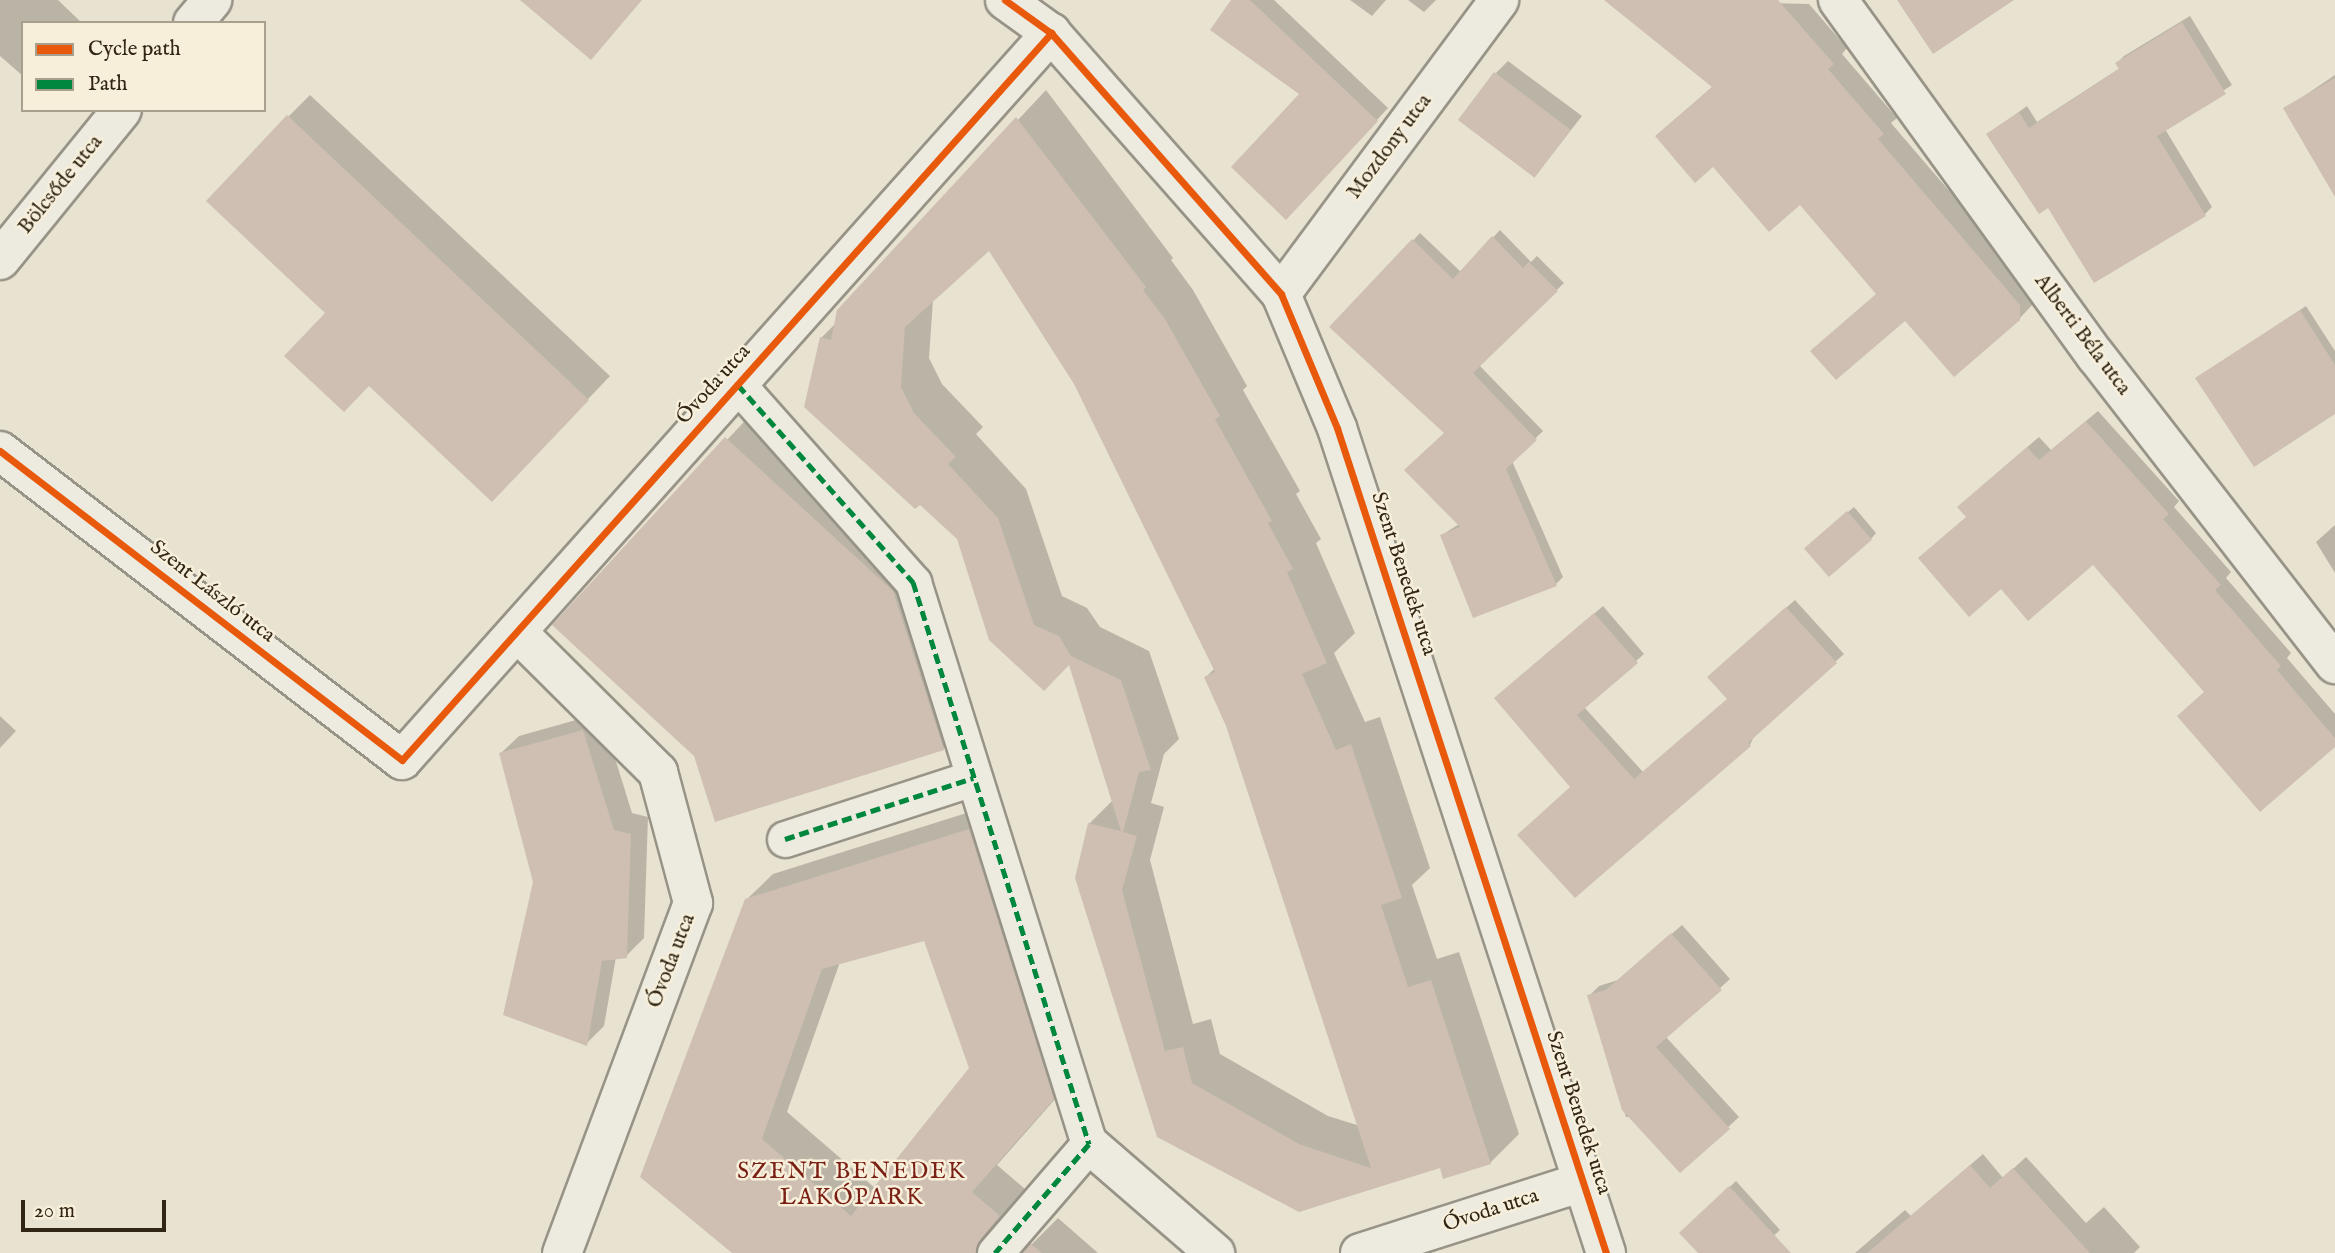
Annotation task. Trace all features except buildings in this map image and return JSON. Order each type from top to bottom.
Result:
[{"type":"street","points":[[195,21],[212,0]]},
{"type":"street","name":"Szent Benedek utca","points":[[1005,0],[1051,33],[1281,294],[1337,428],[1606,1253]]},
{"type":"street","name":"Mozdony utca","points":[[1281,294],[1499,0]]},
{"type":"street","name":"Alberti Béla utca","points":[[1838,0],[2096,356],[2335,664]]},
{"type":"street","name":"Óvoda utca","points":[[402,760],[1051,33]]},
{"type":"street","name":"Bölcsőde utca","points":[[0,260],[120,112]]},
{"type":"street","name":"Óvoda utca","points":[[738,385],[913,582],[1088,1144]]},
{"type":"street","name":"Szent László utca","points":[[0,451],[402,760]]},
{"type":"street","name":"Óvoda utca","points":[[517,632],[658,772],[693,903],[562,1253]]},
{"type":"street","points":[[785,838],[973,778]]},
{"type":"street","points":[[995,1253],[1088,1144],[1215,1253]]},
{"type":"street","name":"Óvoda utca","points":[[1360,1253],[1581,1182]]},
{"type":"marked path","points":[[738,385],[913,582],[1089,1144],[995,1253]]},
{"type":"marked path","points":[[785,839],[973,778]]},
{"type":"cycle path","points":[[1005,0],[1051,33],[1281,294],[1337,428],[1606,1253]]},
{"type":"cycle path","points":[[0,451],[402,760],[1051,33]]},
{"type":"district","name":"SZENT BENEDEK LAKÓPARK","points":[[852,1185]]}]
